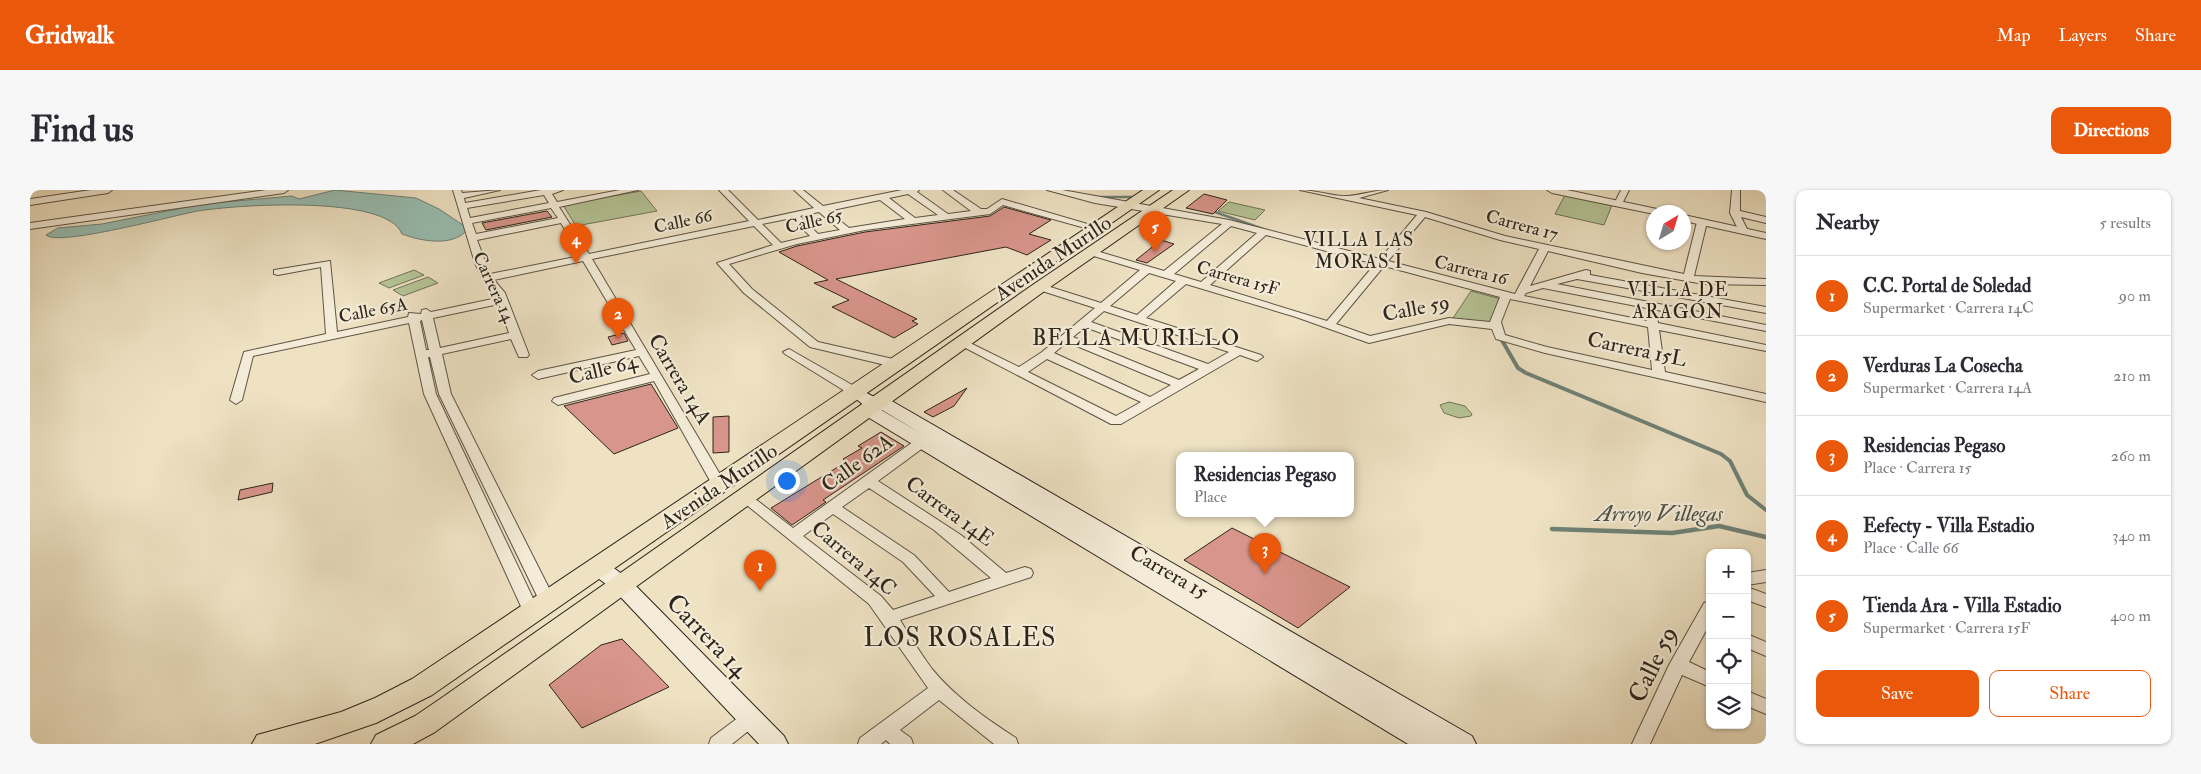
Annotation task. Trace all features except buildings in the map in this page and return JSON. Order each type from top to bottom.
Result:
[{"type":"main road","name":"Avenida Murillo","points":[[386,744],[425,724],[450,707],[744,498],[866,399],[898,364],[1152,190]]},
{"type":"main road","name":"Avenida Murillo","points":[[267,744],[312,734],[372,714],[422,687],[720,486],[962,343],[1090,252],[1182,190]]},
{"type":"main road","name":"Carrera 15","points":[[866,399],[872,412],[922,442],[1084,530]]},
{"type":"main road","name":"Carrera 15","points":[[866,399],[884,404],[1084,530],[1345,684],[1463,744]]},
{"type":"main road","name":"Carrera 14","points":[[599,568],[622,585],[775,744]]},
{"type":"main road","name":"Carrera 15","points":[[1345,684],[1430,744]]},
{"type":"street","points":[[30,202],[108,190]]},
{"type":"street","points":[[30,226],[284,190]]},
{"type":"street","points":[[458,193],[496,190]]},
{"type":"street","points":[[463,206],[559,190]]},
{"type":"street","points":[[468,221],[633,190]]},
{"type":"street","points":[[723,190],[780,247]]},
{"type":"street","points":[[798,190],[847,231]]},
{"type":"street","points":[[947,190],[979,212]]},
{"type":"street","name":"Carrera 16","points":[[1052,190],[1095,202],[1110,202]]},
{"type":"street","name":"Carrera 16","points":[[1068,190],[1110,202],[1229,223],[1506,296],[1520,295],[1654,326],[1766,348]]},
{"type":"street","name":"Carrera 17","points":[[1304,190],[1343,200],[1423,214],[1545,248],[1642,270],[1704,281],[1766,282]]},
{"type":"street","points":[[1343,200],[1384,190]]},
{"type":"street","points":[[1552,190],[1646,210]]},
{"type":"street","points":[[1618,204],[1625,190]]},
{"type":"street","points":[[1736,190],[1735,213],[1743,231]]},
{"type":"street","name":"Carrera 14A","points":[[545,191],[643,352],[720,486]]},
{"type":"street","points":[[913,191],[945,216]]},
{"type":"street","name":"Calle 66","points":[[487,278],[913,191]]},
{"type":"street","name":"Carrera 14","points":[[458,193],[487,278],[502,298],[523,355]]},
{"type":"street","points":[[882,197],[913,221]]},
{"type":"street","name":"Calle 65","points":[[898,364],[814,345],[748,291],[722,263],[816,237],[979,212],[994,209],[1002,202],[1096,228]]},
{"type":"street","points":[[1735,213],[1766,220]]},
{"type":"street","points":[[1330,324],[1423,214]]},
{"type":"street","points":[[794,215],[816,237]]},
{"type":"street","points":[[472,238],[564,220]]},
{"type":"street","points":[[1691,220],[1764,236]]},
{"type":"street","points":[[1688,278],[1702,222]]},
{"type":"street","points":[[1166,275],[1229,223]]},
{"type":"street","points":[[1203,286],[1264,232]]},
{"type":"street","points":[[1520,295],[1545,248]]},
{"type":"street","name":"Carrera 15F","points":[[1090,252],[1330,324],[1369,340],[1376,338]]},
{"type":"street","points":[[1520,295],[1543,285],[1579,276],[1609,263]]},
{"type":"street","points":[[236,400],[248,354],[332,335],[326,264],[278,272]]},
{"type":"street","points":[[1019,372],[1046,354],[1100,307],[1147,270]]},
{"type":"street","points":[[1642,270],[1651,307],[1659,375]]},
{"type":"street","points":[[1579,276],[1766,310]]},
{"type":"street","points":[[1138,319],[1184,280]]},
{"type":"street","points":[[1543,285],[1766,328]]},
{"type":"street","points":[[1040,287],[1258,357]]},
{"type":"street","points":[[1497,331],[1506,296]]},
{"type":"street","name":"Calle 65A","points":[[332,335],[346,334],[502,298]]},
{"type":"street","points":[[426,314],[445,394],[540,608]]},
{"type":"street","points":[[414,317],[430,394],[540,608]]},
{"type":"street","name":"Calle 59","points":[[1376,338],[1449,321],[1497,331]]},
{"type":"street","points":[[1083,323],[1209,368]]},
{"type":"street","name":"Carrera 15L","points":[[1497,331],[1545,350],[1766,398]]},
{"type":"street","points":[[422,355],[516,335]]},
{"type":"street","points":[[1066,338],[1179,384]]},
{"type":"street","points":[[962,343],[1116,421],[1239,351]]},
{"type":"street","points":[[538,375],[643,352]]},
{"type":"street","points":[[789,352],[866,399]]},
{"type":"street","points":[[1046,354],[1149,401]]},
{"type":"street","name":"Calle 64","points":[[558,401],[657,376]]},
{"type":"street","name":"Calle 62A","points":[[794,536],[922,442]]},
{"type":"street","name":"Carrera 14E","points":[[868,481],[953,535],[976,552],[1003,580]]},
{"type":"street","name":"Carrera 14C","points":[[744,498],[875,600],[890,617],[916,660],[940,689],[964,713],[1009,744]]},
{"type":"street","points":[[832,507],[868,529],[919,568],[934,581],[945,598]]},
{"type":"street","points":[[890,617],[1025,573]]},
{"type":"street","points":[[1751,578],[1766,576]]},
{"type":"street","points":[[1749,594],[1766,601]]},
{"type":"street","name":"Calle 59","points":[[1642,744],[1678,665],[1706,618]]},
{"type":"street","points":[[1751,642],[1766,649]]},
{"type":"street","points":[[1678,665],[1706,678]]},
{"type":"street","points":[[867,744],[940,689]]},
{"type":"street","points":[[1751,700],[1766,707]]},
{"type":"street","points":[[718,744],[750,719]]},
{"type":"street","points":[[886,730],[904,744]]},
{"type":"green space","points":[[641,191],[657,211],[576,226],[563,205]]},
{"type":"green space","points":[[1565,195],[1612,205],[1604,225],[1555,214]]},
{"type":"green space","points":[[1229,202],[1265,210],[1255,220],[1218,211]]},
{"type":"green space","points":[[414,270],[424,275],[389,288],[379,283]]},
{"type":"green space","points":[[428,277],[438,283],[403,296],[393,290]]},
{"type":"green space","points":[[1471,291],[1501,299],[1489,323],[1453,318]]},
{"type":"green space","points":[[1449,402],[1465,406],[1472,414],[1471,416],[1459,418],[1444,413],[1440,405]]},
{"type":"water","points":[[335,190],[416,198],[439,209],[466,227],[466,231],[460,236],[444,241],[418,239],[402,234],[390,221],[369,213],[308,205],[274,205],[198,211],[72,237],[55,238],[46,235],[58,228],[102,224],[202,204],[292,196],[299,199]]},
{"type":"waterway","points":[[1096,197],[1132,197]]},
{"type":"waterway","points":[[1215,212],[1266,230]]},
{"type":"waterway","points":[[1500,337],[1518,368],[1526,373],[1721,454],[1730,461],[1747,495],[1766,510]]},
{"type":"waterway","name":"Arroyo Villegas","points":[[1552,529],[1672,533],[1719,526],[1766,537]]},
{"type":"place","name":"Tienda Ara - Villa Estadio","points":[[1155,252]]},
{"type":"place","name":"Eefecty - Villa Estadio","points":[[576,264]]},
{"type":"place","name":"Verduras La Cosecha","points":[[618,339]]},
{"type":"place","name":"Residencias Pegaso","points":[[1265,574]]},
{"type":"place","name":"C.C. Portal de Soledad","points":[[760,591]]},
{"type":"district","name":"VILLA LAS MORAS I","points":[[1359,250]]},
{"type":"district","name":"VILLA DE ARAGÓN","points":[[1678,300]]},
{"type":"district","name":"BELLA MURILLO","points":[[1136,337]]},
{"type":"district","name":"LOS ROSALES","points":[[960,637]]}]
